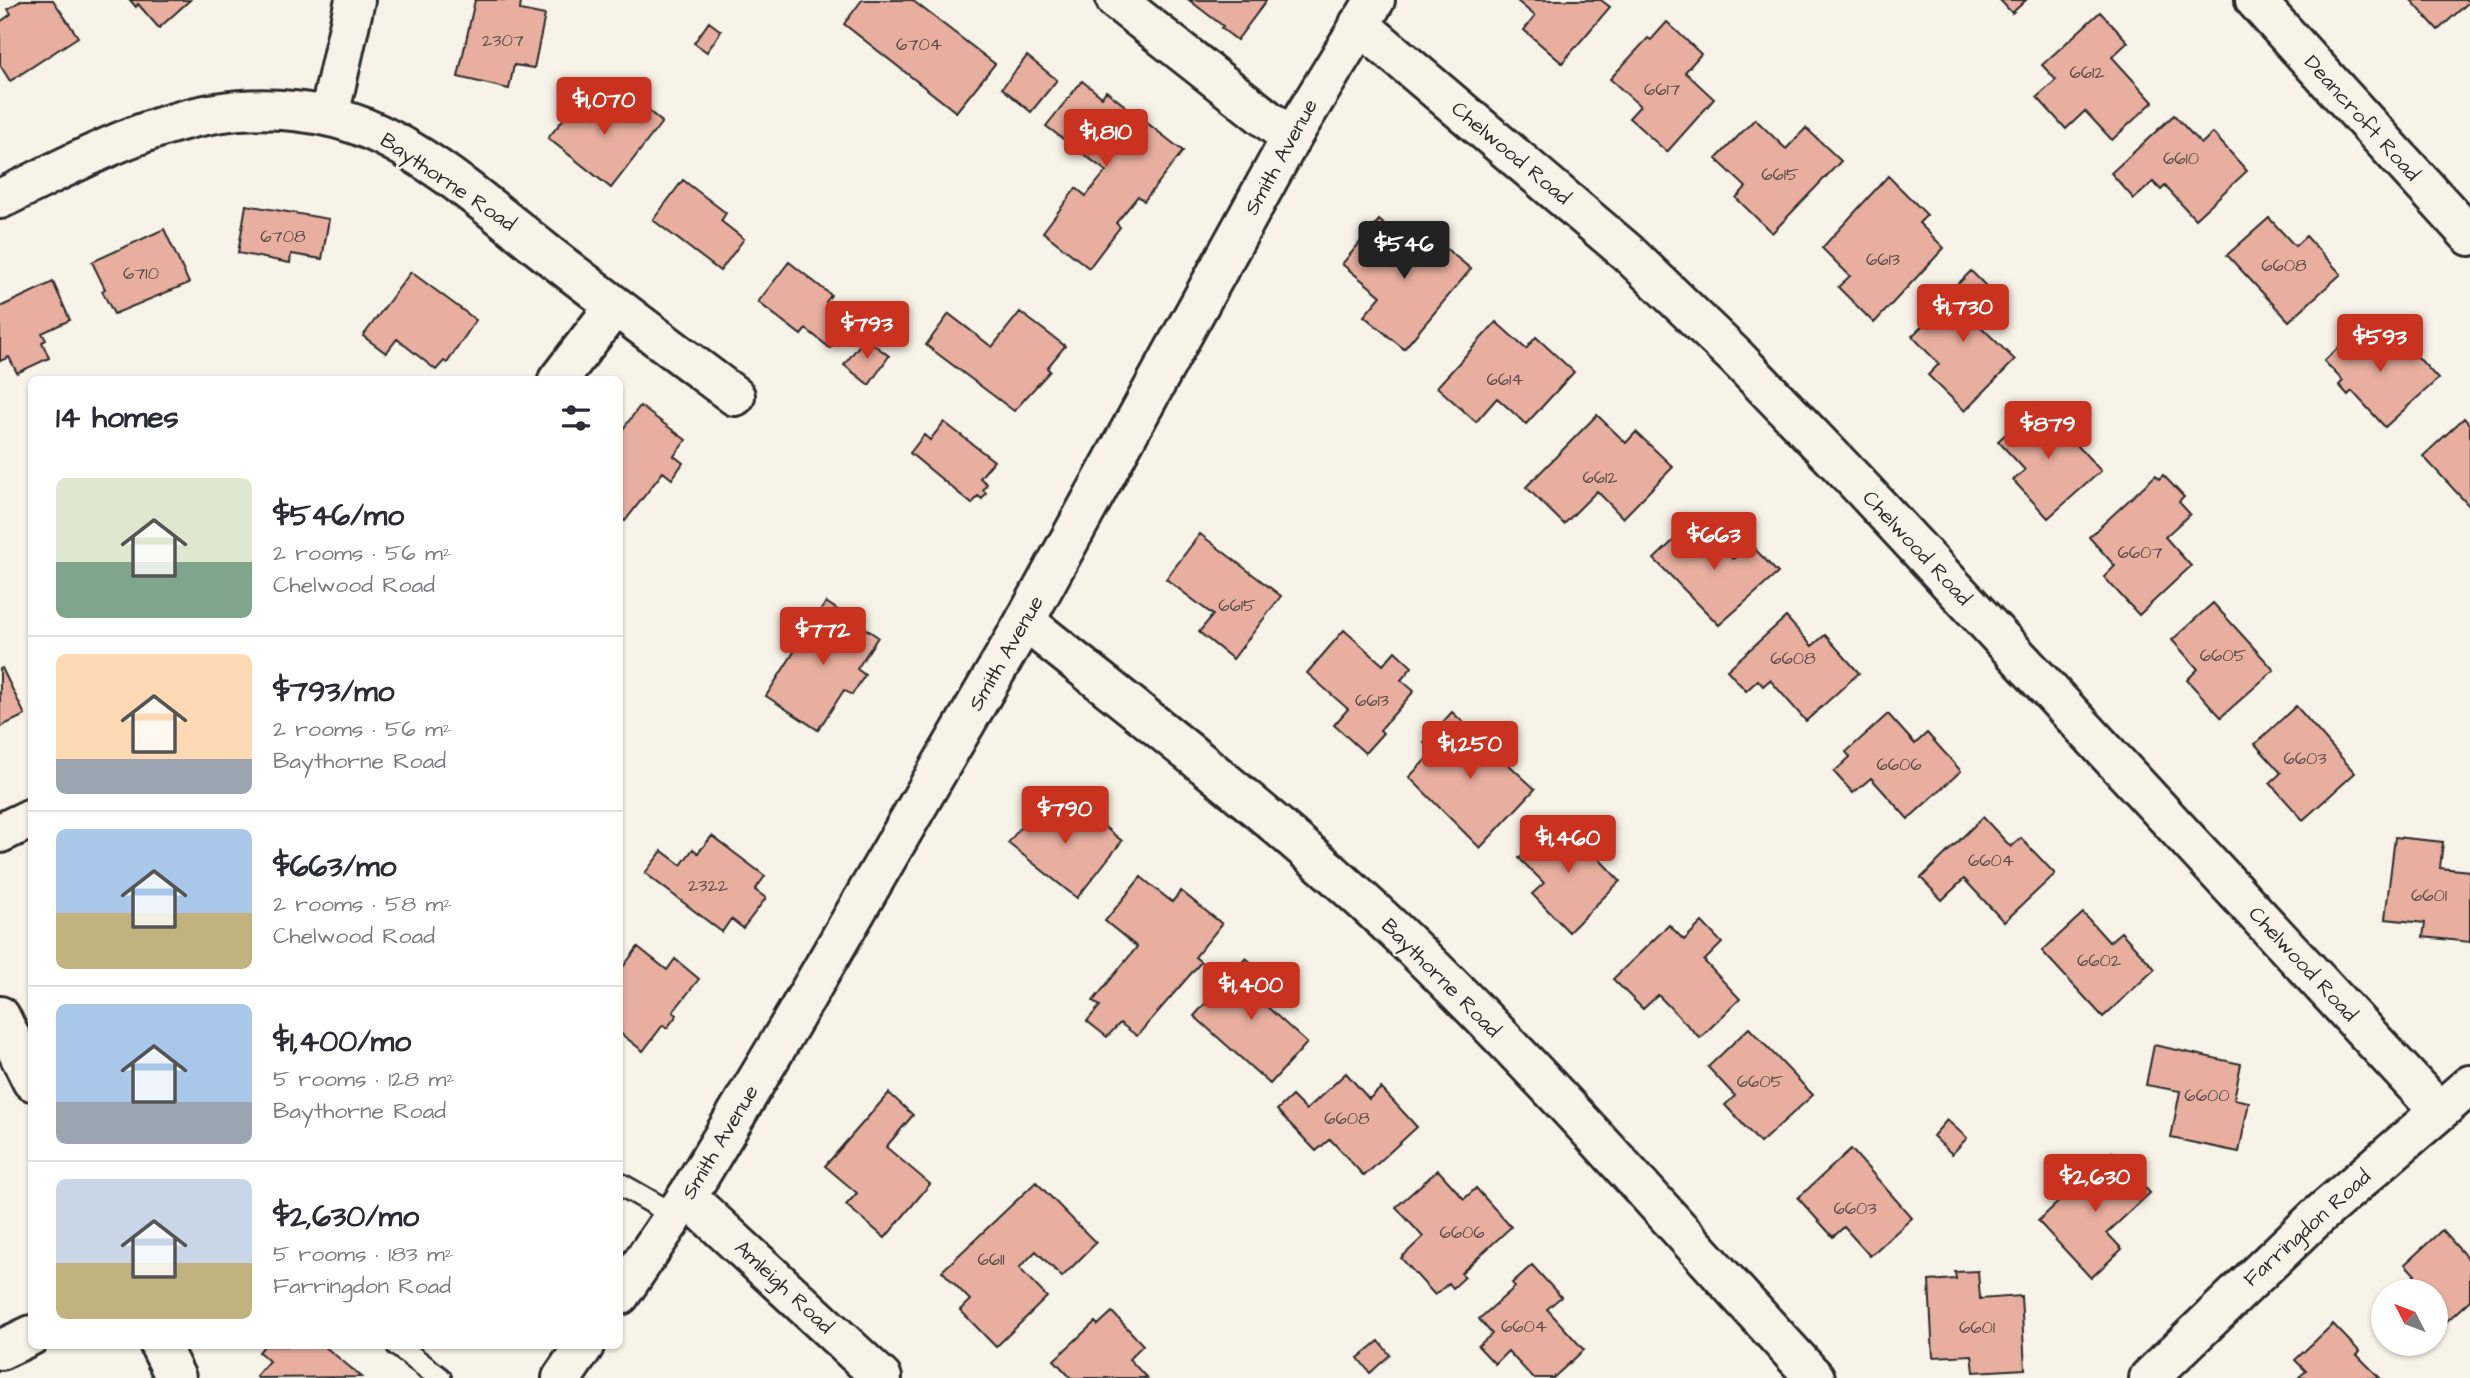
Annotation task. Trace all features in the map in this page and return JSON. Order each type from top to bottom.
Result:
[{"type":"street","points":[[329,116],[355,0]]},
{"type":"street","points":[[1116,0],[1291,138]]},
{"type":"street","name":"Deancroft Road","points":[[2255,0],[2470,236]]},
{"type":"street","name":"Smith Avenue","points":[[623,1291],[681,1206],[1025,621],[1291,138],[1367,12]]},
{"type":"street","name":"Chelwood Road","points":[[1367,12],[1627,252],[1737,358],[1858,484],[2438,1110]]},
{"type":"street","name":"Baythorne Road","points":[[0,200],[111,146],[172,123],[218,113],[273,110],[329,116],[372,131],[424,161],[485,204],[735,396]]},
{"type":"street","points":[[561,376],[615,306]]},
{"type":"street","name":"Baythorne Road","points":[[1025,621],[1240,794],[1327,868],[1413,948],[1506,1043],[1815,1378]]},
{"type":"street","points":[[0,833],[28,820]]},
{"type":"street","points":[[0,1016],[28,1073]]},
{"type":"street","name":"Farringdon Road","points":[[2149,1378],[2230,1298],[2470,1084]]},
{"type":"street","name":"Amleigh Road","points":[[681,1206],[882,1378]]},
{"type":"street","points":[[0,1350],[28,1337]]},
{"type":"street","points":[[162,1349],[176,1378]]},
{"type":"street","points":[[562,1378],[582,1349]]},
{"type":"lane","points":[[623,1185],[681,1206]]},
{"type":"lane","points":[[402,1349],[440,1378]]},
{"type":"building","points":[[22,0],[53,0],[78,37],[10,81],[0,65],[0,22],[11,14],[8,9]]},
{"type":"building","points":[[130,0],[190,0],[159,28],[138,4],[136,7]]},
{"type":"building","points":[[475,0],[521,1],[520,10],[545,15],[534,68],[514,65],[509,89],[458,77]]},
{"type":"building","points":[[862,0],[912,0],[995,64],[956,112],[844,24]]},
{"type":"building","points":[[1189,0],[1264,0],[1266,1],[1237,40]]},
{"type":"building","points":[[1516,0],[1601,0],[1610,7],[1562,63],[1524,30],[1535,16]]},
{"type":"building","points":[[2000,0],[2026,0],[2012,13]]},
{"type":"building","points":[[2411,0],[2470,0],[2470,1],[2438,30]]},
{"type":"building","points":[[2100,12],[2128,42],[2112,57],[2153,102],[2112,140],[2085,111],[2066,129],[2037,97],[2056,80],[2042,65]]},
{"type":"building","points":[[709,22],[721,31],[707,52],[694,43]]},
{"type":"building","points":[[1667,22],[1701,54],[1685,72],[1714,99],[1667,152],[1629,118],[1640,106],[1610,79],[1648,38],[1651,40]]},
{"type":"building","points":[[1027,56],[1057,80],[1031,112],[1002,88]]},
{"type":"building","points":[[1082,81],[1102,97],[1106,91],[1183,151],[1144,201],[1138,196],[1116,223],[1120,227],[1089,268],[1043,232],[1076,188],[1086,196],[1106,171],[1046,126]]},
{"type":"building","points":[[587,90],[618,115],[625,107],[636,116],[644,107],[662,122],[611,188],[548,138]]},
{"type":"building","points":[[2174,115],[2201,144],[2213,133],[2247,171],[2195,219],[2165,186],[2161,190],[2153,182],[2134,199],[2111,173]]},
{"type":"building","points":[[1755,119],[1786,149],[1806,128],[1841,161],[1772,233],[1736,198],[1746,187],[1716,159]]},
{"type":"building","points":[[1888,176],[1927,215],[1919,223],[1944,248],[1874,323],[1838,287],[1850,276],[1822,248]]},
{"type":"building","points":[[683,180],[726,213],[721,221],[744,239],[720,271],[653,220]]},
{"type":"building","points":[[246,205],[329,219],[322,259],[291,254],[290,263],[238,253]]},
{"type":"building","points":[[2269,218],[2295,246],[2306,236],[2341,274],[2289,321],[2227,255]]},
{"type":"building","points":[[1379,220],[1424,259],[1438,242],[1471,269],[1404,349],[1364,316],[1381,296],[1342,264]]},
{"type":"building","points":[[164,229],[189,283],[114,314],[92,262]]},
{"type":"building","points":[[789,262],[831,295],[826,302],[850,321],[830,348],[806,329],[801,335],[758,302]]},
{"type":"building","points":[[1971,271],[1995,295],[1972,318],[2015,360],[1965,411],[1928,375],[1939,364],[1912,336],[1945,304],[1941,301]]},
{"type":"building","points":[[411,272],[476,320],[447,363],[444,361],[436,370],[397,339],[386,353],[363,336]]},
{"type":"building","points":[[53,282],[70,320],[42,333],[46,340],[42,342],[49,358],[17,373],[9,357],[0,361],[0,307]]},
{"type":"building","points":[[1020,312],[1065,346],[1047,368],[1050,371],[1014,411],[926,345],[949,314],[992,347]]},
{"type":"building","points":[[1496,322],[1526,349],[1536,337],[1574,372],[1526,424],[1497,398],[1476,422],[1437,387]]},
{"type":"building","points":[[2365,323],[2391,351],[2403,341],[2438,379],[2385,427],[2352,391],[2348,395],[2339,385],[2343,381],[2324,361]]},
{"type":"building","points":[[865,338],[889,356],[869,385],[844,365]]},
{"type":"building","points":[[2039,404],[2101,471],[2048,518],[2013,480],[2025,470],[1998,441]]},
{"type":"building","points":[[640,406],[686,440],[674,456],[683,463],[672,479],[663,472],[625,521],[623,519],[623,429]]},
{"type":"building","points":[[1597,415],[1626,443],[1636,432],[1673,467],[1623,518],[1597,491],[1564,524],[1526,487]]},
{"type":"building","points":[[2464,418],[2470,425],[2470,507],[2423,456]]},
{"type":"building","points":[[944,422],[994,461],[980,478],[987,484],[983,490],[986,493],[982,499],[978,496],[972,504],[910,453],[924,435],[930,440]]},
{"type":"building","points":[[2156,475],[2159,479],[2163,475],[2184,497],[2179,502],[2190,514],[2165,537],[2191,566],[2139,615],[2104,577],[2115,566],[2089,537]]},
{"type":"building","points":[[1695,520],[1733,559],[1749,543],[1778,573],[1719,625],[1654,559]]},
{"type":"building","points":[[1200,534],[1281,596],[1233,659],[1199,632],[1213,615],[1166,579]]},
{"type":"building","points":[[826,602],[878,637],[857,669],[865,675],[852,695],[844,690],[818,730],[766,696]]},
{"type":"building","points":[[2213,603],[2274,670],[2221,717],[2187,680],[2198,669],[2172,640]]},
{"type":"building","points":[[1786,617],[1812,646],[1825,635],[1859,673],[1806,721],[1770,680],[1763,686],[1758,680],[1746,691],[1727,670]]},
{"type":"building","points":[[1344,630],[1383,665],[1395,651],[1412,667],[1401,680],[1414,691],[1380,730],[1383,733],[1365,753],[1334,725],[1348,709],[1307,673]]},
{"type":"building","points":[[2,668],[25,715],[0,727],[0,669]]},
{"type":"building","points":[[2296,706],[2355,773],[2303,820],[2270,783],[2281,773],[2255,744]]},
{"type":"building","points":[[1452,712],[1535,789],[1480,848],[1409,777],[1433,752],[1424,743]]},
{"type":"building","points":[[1888,714],[1915,744],[1927,733],[1961,771],[1908,819],[1871,778],[1853,793],[1834,772],[1850,757],[1846,752]]},
{"type":"building","points":[[1044,798],[1071,820],[1081,808],[1122,841],[1077,898],[1008,843]]},
{"type":"building","points":[[1983,817],[2011,847],[2021,838],[2055,874],[2004,922],[1964,879],[1942,900],[1921,878]]},
{"type":"building","points":[[1560,818],[1620,881],[1569,932],[1532,894],[1544,883],[1519,858]]},
{"type":"building","points":[[712,836],[765,876],[755,890],[766,898],[743,928],[731,919],[722,932],[645,873],[662,851],[681,865],[693,849],[698,853]]},
{"type":"building","points":[[2395,837],[2443,842],[2440,868],[2470,871],[2470,942],[2423,937],[2425,923],[2385,919]]},
{"type":"building","points":[[1141,877],[1172,902],[1181,891],[1222,924],[1195,957],[1201,962],[1137,1036],[1120,1023],[1107,1037],[1087,1021],[1100,1006],[1093,1001],[1137,947],[1105,921]]},
{"type":"building","points":[[2083,913],[2109,942],[2121,932],[2155,969],[2103,1017],[2042,951]]},
{"type":"building","points":[[1702,922],[1722,943],[1704,961],[1740,999],[1700,1038],[1658,995],[1643,1009],[1613,979],[1669,925],[1684,940]]},
{"type":"building","points":[[638,947],[667,970],[675,959],[699,979],[673,1012],[677,1015],[667,1028],[663,1025],[643,1051],[623,1035],[623,967]]},
{"type":"building","points":[[1246,958],[1278,987],[1264,1004],[1307,1043],[1270,1084],[1194,1016]]},
{"type":"building","points":[[1749,1028],[1813,1095],[1760,1143],[1725,1105],[1735,1096],[1708,1067]]},
{"type":"building","points":[[2154,1045],[2241,1064],[2234,1099],[2249,1102],[2239,1152],[2171,1138],[2180,1091],[2146,1085]]},
{"type":"building","points":[[1346,1073],[1369,1099],[1381,1088],[1417,1127],[1364,1176],[1330,1139],[1316,1151],[1277,1110],[1292,1096],[1306,1110]]},
{"type":"building","points":[[889,1093],[913,1115],[886,1147],[930,1184],[885,1238],[846,1205],[857,1193],[825,1166]]},
{"type":"building","points":[[1947,1120],[1967,1138],[1952,1154],[1933,1136]]},
{"type":"building","points":[[1851,1149],[1912,1218],[1870,1256],[1844,1227],[1833,1237],[1798,1198]]},
{"type":"building","points":[[2112,1152],[2150,1193],[2107,1233],[2122,1249],[2091,1278],[2038,1221]]},
{"type":"building","points":[[1438,1170],[1464,1199],[1476,1188],[1511,1227],[1461,1273],[1465,1277],[1453,1288],[1449,1283],[1435,1295],[1401,1258],[1423,1237],[1396,1207]]},
{"type":"building","points":[[1036,1182],[1096,1243],[1062,1277],[1036,1251],[1019,1268],[1047,1297],[996,1347],[960,1310],[970,1300],[942,1271]]},
{"type":"building","points":[[2442,1230],[2470,1261],[2470,1300],[2448,1320],[2448,1279],[2411,1279],[2415,1275],[2405,1264]]},
{"type":"building","points":[[1532,1265],[1561,1297],[1547,1309],[1584,1350],[1553,1378],[1533,1378],[1508,1351],[1495,1364],[1478,1346],[1492,1334],[1479,1319],[1515,1287],[1512,1283]]},
{"type":"building","points":[[1978,1271],[1980,1299],[2021,1296],[2025,1369],[1974,1372],[1972,1355],[1933,1357],[1929,1281],[1956,1279],[1955,1272]]},
{"type":"building","points":[[1112,1312],[1143,1345],[1129,1359],[1147,1378],[1071,1378],[1054,1360],[1095,1322],[1098,1325]]},
{"type":"building","points":[[2333,1324],[2360,1352],[2357,1355],[2380,1378],[2298,1378],[2306,1371],[2295,1360]]},
{"type":"building","points":[[1379,1341],[1390,1355],[1370,1373],[1358,1358]]},
{"type":"building","points":[[262,1349],[328,1349],[362,1377],[258,1378],[256,1376],[269,1361],[259,1352]]}]
